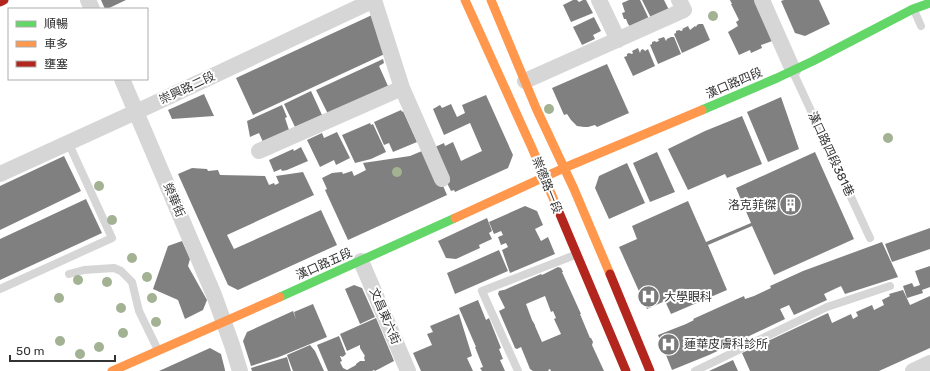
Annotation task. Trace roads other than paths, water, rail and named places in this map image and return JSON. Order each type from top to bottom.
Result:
[{"type":"street","points":[[0,2],[4,0]]},
{"type":"street","points":[[374,0],[402,88],[442,179]]},
{"type":"street","name":"崇興路二段","points":[[0,174],[374,0]]},
{"type":"street","name":"崇德路一段","points":[[465,0],[532,148],[626,371]]},
{"type":"street","name":"崇德路一段","points":[[491,0],[525,81],[574,189],[650,371]]},
{"type":"street","points":[[599,0],[618,40]]},
{"type":"street","points":[[525,81],[684,10],[679,0]]},
{"type":"street","points":[[762,0],[793,70]]},
{"type":"street","name":"漢口路四段","points":[[545,178],[564,168],[813,62],[913,9],[930,3]]},
{"type":"street","name":"榮華街","points":[[122,80],[214,295],[240,371]]},
{"type":"street","points":[[259,151],[402,88]]},
{"type":"street","name":"漢口路五段","points":[[112,371],[545,178]]},
{"type":"street","name":"文昌東六街","points":[[361,261],[408,371]]},
{"type":"street","points":[[913,371],[930,363]]},
{"type":"lane","points":[[913,9],[921,26]]},
{"type":"lane","name":"漢口路四段381巷","points":[[793,70],[870,238]]},
{"type":"lane","points":[[0,289],[112,238],[68,142]]},
{"type":"lane","points":[[518,371],[482,291],[576,254]]},
{"type":"lane","points":[[69,274],[84,270],[114,268],[121,271],[132,282],[140,310],[158,351]]},
{"type":"lane","points":[[695,371],[828,307],[890,286]]},
{"type":"place","name":"洛克菲傑","points":[[791,205]]},
{"type":"place","name":"大學眼科","points":[[648,297]]},
{"type":"place","name":"蓮華皮膚科診所","points":[[669,344]]}]
